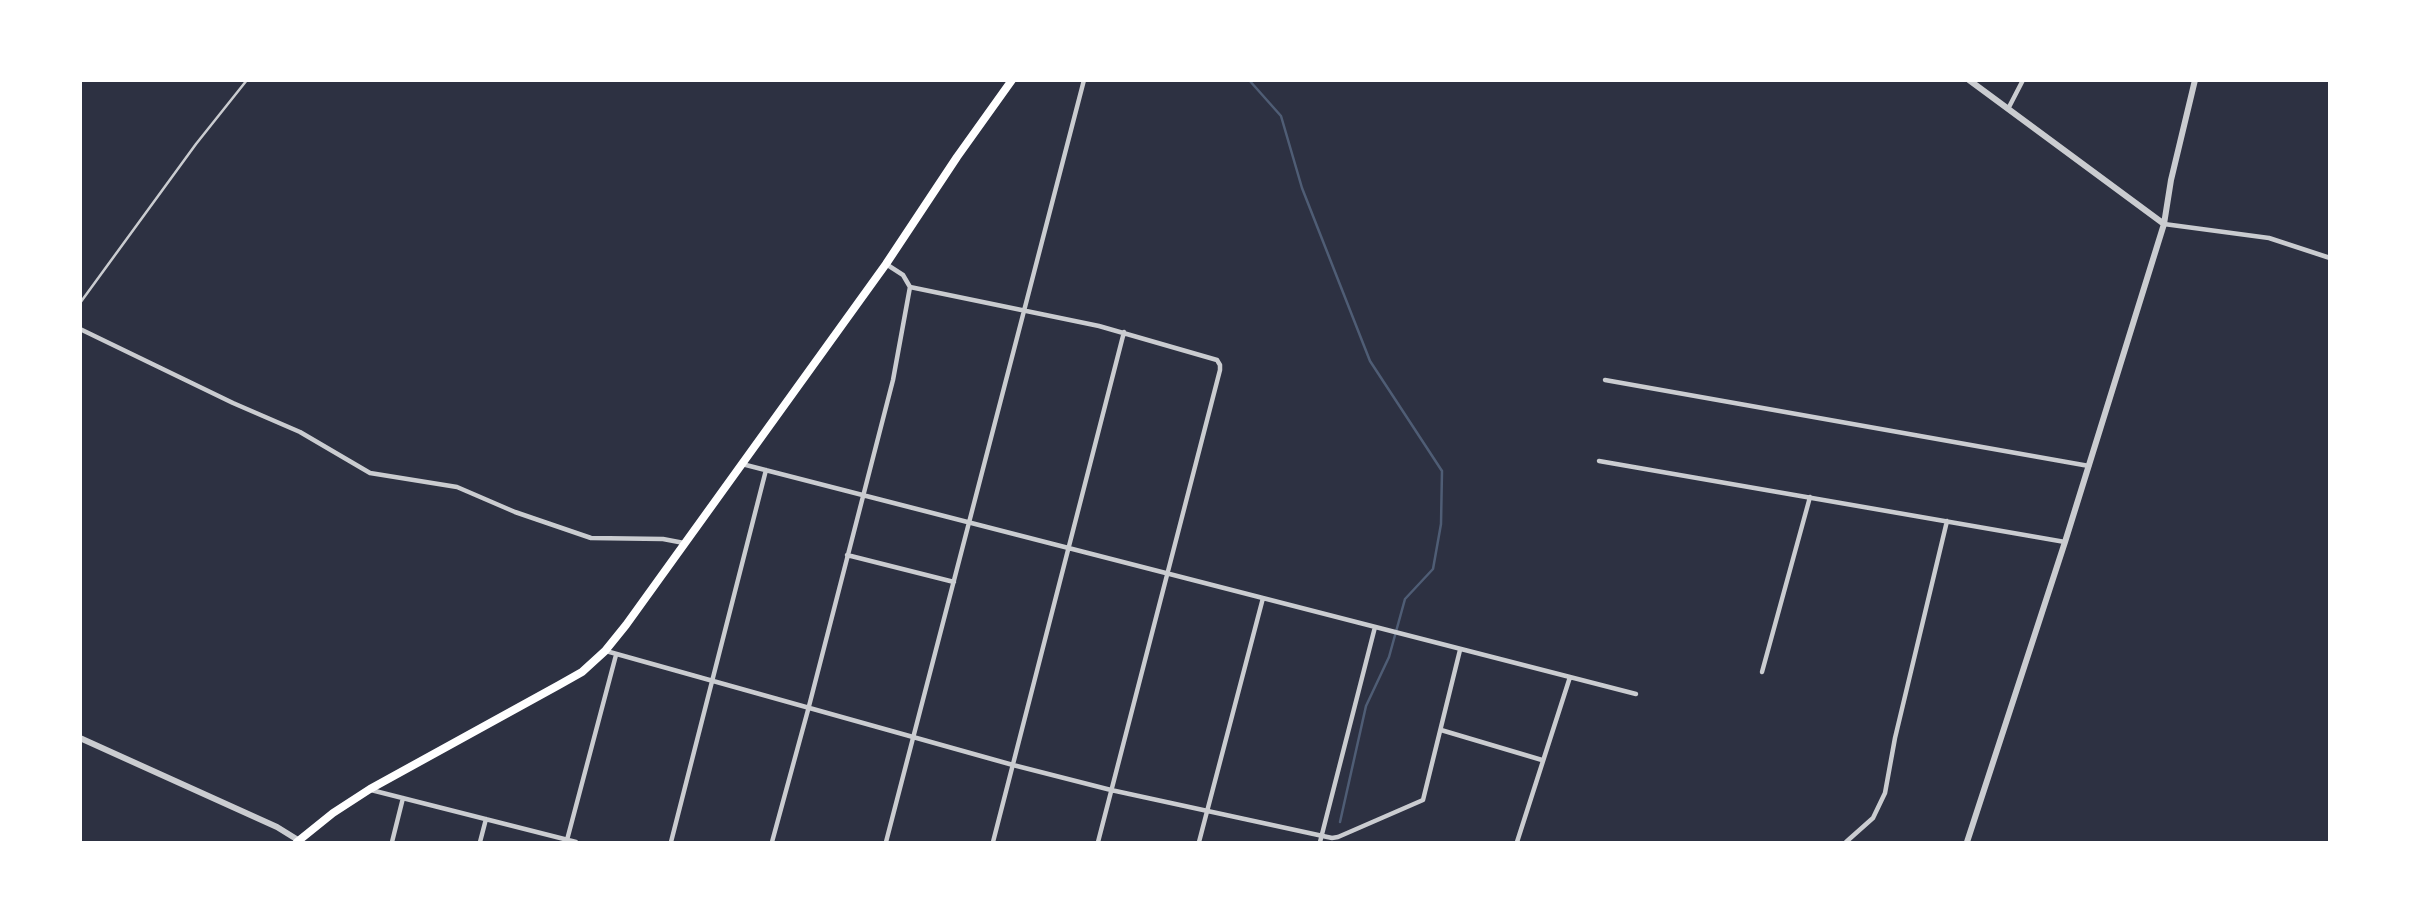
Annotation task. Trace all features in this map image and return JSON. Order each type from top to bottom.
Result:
[{"type":"main road","points":[[298,841],[333,813],[370,789],[582,672],[605,651],[886,264],[957,156],[1012,80]]},
{"type":"street","points":[[886,842],[1084,80]]},
{"type":"street","points":[[1969,80],[2164,223],[2269,239],[2329,258]]},
{"type":"street","points":[[2008,109],[2023,80]]},
{"type":"street","points":[[1967,842],[2065,542],[2164,223],[2194,80]]},
{"type":"street","points":[[772,842],[893,380],[911,287],[903,275],[886,264]]},
{"type":"street","points":[[911,287],[1124,332],[1217,360],[1220,365],[1098,842]]},
{"type":"street","points":[[80,329],[233,403],[300,432],[370,472],[457,487],[514,512],[591,538],[663,539],[685,543]]},
{"type":"street","points":[[993,842],[1124,332]]},
{"type":"street","points":[[1605,380],[2089,466]]},
{"type":"street","points":[[1599,461],[2065,542]]},
{"type":"street","points":[[741,464],[1636,694]]},
{"type":"street","points":[[671,842],[766,470]]},
{"type":"street","points":[[1762,673],[1810,497]]},
{"type":"street","points":[[1846,842],[1873,818],[1885,793],[1895,738],[1947,521]]},
{"type":"street","points":[[847,555],[954,582]]},
{"type":"street","points":[[1199,842],[1263,598]]},
{"type":"street","points":[[1320,842],[1375,626]]},
{"type":"street","points":[[605,651],[913,739],[1111,790],[1321,836],[1338,837],[1423,800],[1460,650]]},
{"type":"street","points":[[567,841],[616,655]]},
{"type":"street","points":[[1517,842],[1570,677]]},
{"type":"street","points":[[1441,730],[1542,760]]},
{"type":"street","points":[[80,737],[278,827],[298,841]]},
{"type":"street","points":[[370,789],[576,842]]},
{"type":"street","points":[[392,842],[403,798]]},
{"type":"street","points":[[480,842],[486,819]]},
{"type":"lane","points":[[80,303],[196,144],[247,80]]},
{"type":"waterway","points":[[1249,80],[1281,116],[1302,188],[1370,361],[1442,471],[1441,524],[1433,569],[1405,599],[1389,657],[1366,706],[1340,822]]}]
